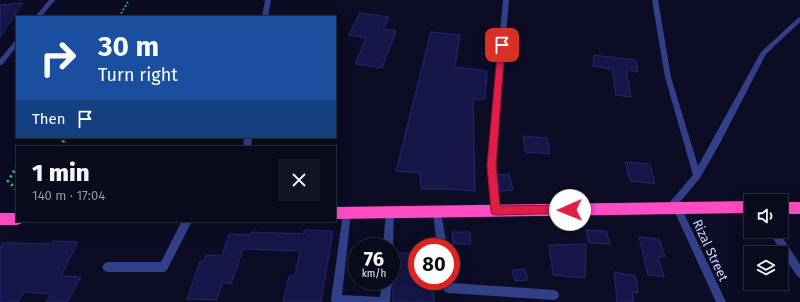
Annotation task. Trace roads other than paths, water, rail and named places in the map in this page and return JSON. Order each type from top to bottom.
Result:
[{"type":"highway","points":[[341,213],[744,208]]},
{"type":"highway","points":[[788,208],[800,208]]},
{"type":"highway","points":[[0,219],[16,219]]},
{"type":"street","points":[[39,16],[52,0]]},
{"type":"street","points":[[265,16],[268,0]]},
{"type":"street","points":[[496,211],[491,166],[506,0]]},
{"type":"street","points":[[655,0],[668,78],[697,176]]},
{"type":"street","points":[[677,208],[674,202],[697,176],[763,53],[800,18]]},
{"type":"street","points":[[0,63],[16,43]]},
{"type":"street","name":"Rizal Street","points":[[677,208],[721,302]]},
{"type":"street","points":[[389,238],[390,212]]},
{"type":"street","points":[[437,212],[441,238]]},
{"type":"street","points":[[341,213],[336,300],[385,302],[386,290]]},
{"type":"street","points":[[107,267],[164,267],[186,222]]},
{"type":"street","points":[[778,238],[800,273]]},
{"type":"street","points":[[460,289],[554,294]]}]
